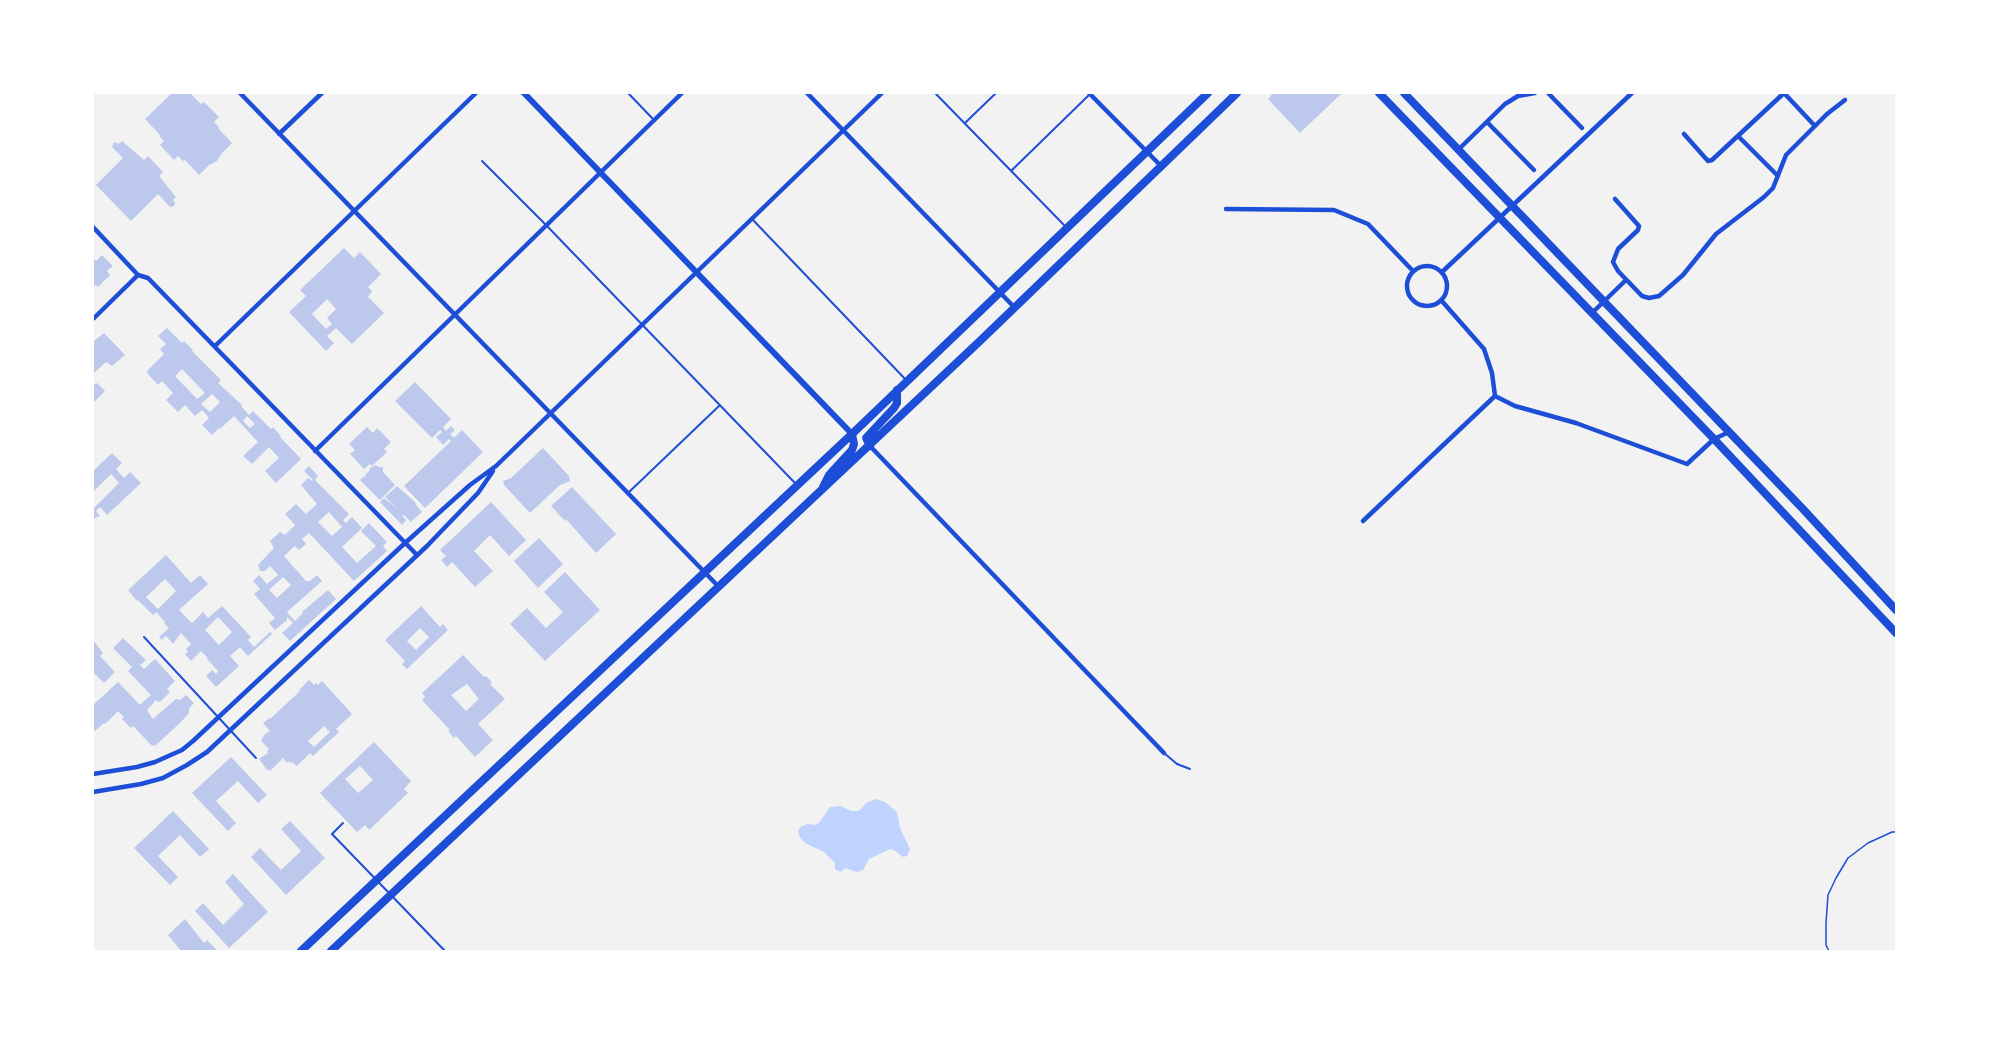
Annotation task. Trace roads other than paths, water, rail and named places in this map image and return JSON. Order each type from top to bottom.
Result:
[{"type":"main road","points":[[301,951],[852,434],[1208,93]]},
{"type":"main road","points":[[332,951],[870,446],[1237,93]]},
{"type":"main road","points":[[1379,93],[1714,439],[1896,633]]},
{"type":"main road","points":[[1404,93],[1896,610]]},
{"type":"main road","points":[[870,446],[866,438],[894,408],[897,403],[897,390]]},
{"type":"main road","points":[[819,493],[829,475],[852,450],[854,444],[852,434]]},
{"type":"street","points":[[240,93],[719,587]]},
{"type":"street","points":[[279,134],[322,93]]},
{"type":"street","points":[[215,346],[476,93]]},
{"type":"street","points":[[524,93],[852,434]]},
{"type":"street","points":[[315,451],[682,93]]},
{"type":"street","points":[[807,93],[1015,308]]},
{"type":"street","points":[[93,774],[137,767],[182,750],[193,741],[405,543],[470,485],[496,466],[882,93]]},
{"type":"street","points":[[1458,150],[1505,104],[1518,96],[1535,93]]},
{"type":"street","points":[[1548,93],[1582,128]]},
{"type":"street","points":[[1442,272],[1632,93]]},
{"type":"street","points":[[1684,135],[1708,161],[1712,160],[1784,93],[1815,126]]},
{"type":"street","points":[[1089,94],[1162,167]]},
{"type":"street","points":[[1615,199],[1639,226],[1638,230],[1618,249],[1613,262],[1618,272],[1642,296],[1649,298],[1659,296],[1683,275],[1716,234],[1773,188],[1786,155],[1845,100]]},
{"type":"street","points":[[1487,122],[1534,170]]},
{"type":"street","points":[[1738,136],[1778,176]]},
{"type":"street","points":[[1226,209],[1334,210],[1368,224],[1413,271]]},
{"type":"street","points":[[93,227],[138,275],[148,278],[417,555]]},
{"type":"street","points":[[1428,266],[1442,272],[1447,286],[1446,294],[1441,300],[1427,306],[1413,300],[1407,285],[1413,271],[1428,266]]},
{"type":"street","points":[[93,319],[138,275]]},
{"type":"street","points":[[1592,313],[1626,280]]},
{"type":"street","points":[[1441,300],[1484,349],[1492,373],[1495,396]]},
{"type":"street","points":[[1495,396],[1515,406],[1576,423],[1687,464],[1714,439],[1728,432]]},
{"type":"street","points":[[1364,521],[1495,396]]},
{"type":"street","points":[[870,446],[1164,753]]},
{"type":"street","points":[[93,792],[163,778],[207,752],[417,555],[478,493],[496,466]]},
{"type":"lane","points":[[628,93],[654,120]]},
{"type":"lane","points":[[935,93],[1067,228]]},
{"type":"lane","points":[[965,123],[996,93]]},
{"type":"lane","points":[[1011,171],[1089,94]]},
{"type":"lane","points":[[482,161],[797,486]]},
{"type":"lane","points":[[751,218],[907,381]]},
{"type":"lane","points":[[628,493],[719,405]]},
{"type":"lane","points":[[144,637],[256,758]]},
{"type":"lane","points":[[1164,753],[1177,764],[1190,769]]},
{"type":"lane","points":[[343,823],[332,834],[445,951]]},
{"type":"water","points":[[876,799],[885,802],[897,812],[900,828],[910,849],[907,856],[903,857],[890,849],[869,859],[863,870],[857,872],[845,868],[841,872],[835,869],[835,863],[824,852],[805,843],[799,836],[798,830],[802,826],[819,823],[830,807],[841,806],[851,811],[859,811],[866,803]]}]
